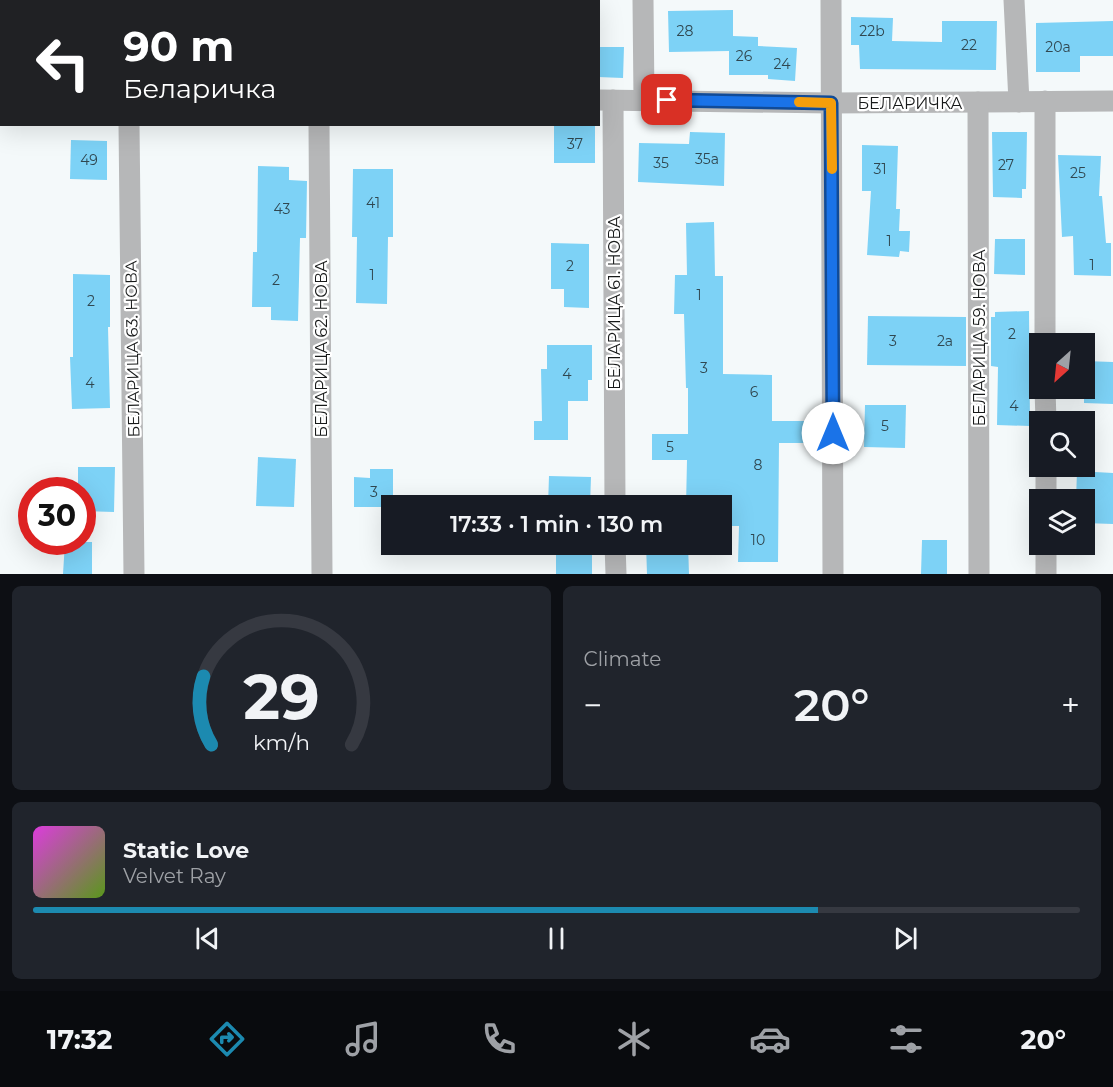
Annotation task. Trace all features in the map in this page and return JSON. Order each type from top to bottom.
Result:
[{"type":"street","points":[[643,0],[644,100]]},
{"type":"street","points":[[831,0],[833,574]]},
{"type":"street","points":[[1014,0],[1019,102]]},
{"type":"street","name":"БЕЛАРИЧКА","points":[[606,100],[831,103],[1113,101]]},
{"type":"street","name":"БЕЛАРИЦА 61. НОВА","points":[[606,100],[615,495]]},
{"type":"street","points":[[1045,101],[1045,333]]},
{"type":"street","name":"БЕЛАРИЦА 59. НОВА","points":[[978,102],[979,574]]},
{"type":"street","name":"БЕЛАРИЦА 63. НОВА","points":[[129,126],[134,574]]},
{"type":"street","name":"БЕЛАРИЦА 62. НОВА","points":[[319,126],[322,574]]},
{"type":"street","points":[[615,555],[615,574]]},
{"type":"street","points":[[1046,555],[1046,574]]},
{"type":"building","points":[[733,10],[733,36],[758,37],[758,46],[797,48],[795,81],[768,79],[768,75],[729,75],[729,51],[669,52],[668,11]]},
{"type":"building","points":[[851,17],[893,18],[892,41],[942,42],[942,21],[997,21],[996,70],[860,69],[859,45],[851,45]]},
{"type":"building","points":[[1113,21],[1113,56],[1080,56],[1080,72],[1036,72],[1036,23]]},
{"type":"building","points":[[600,47],[624,47],[623,78],[600,77]]},
{"type":"building","points":[[554,126],[595,126],[595,163],[554,163]]},
{"type":"building","points":[[690,132],[725,133],[724,186],[638,182],[639,143],[689,144]]},
{"type":"building","points":[[992,132],[1027,132],[1026,189],[1022,189],[1022,198],[993,197]]},
{"type":"building","points":[[71,140],[107,141],[107,180],[70,179]]},
{"type":"building","points":[[862,145],[898,146],[896,209],[900,209],[899,231],[910,231],[909,252],[900,251],[899,257],[867,255],[871,191],[862,191]]},
{"type":"building","points":[[1058,155],[1101,156],[1099,196],[1102,196],[1106,243],[1111,243],[1111,276],[1074,275],[1073,236],[1062,237]]},
{"type":"building","points":[[258,166],[289,167],[289,180],[307,181],[306,238],[300,238],[298,321],[271,320],[271,307],[252,307],[253,252],[257,252]]},
{"type":"building","points":[[353,169],[393,169],[393,237],[388,237],[387,304],[356,303],[357,237],[352,237]]},
{"type":"building","points":[[714,222],[715,276],[723,276],[723,374],[772,375],[772,421],[814,421],[814,443],[779,443],[778,562],[738,562],[739,526],[732,526],[732,495],[686,495],[687,460],[652,460],[652,434],[688,434],[684,314],[674,314],[675,275],[687,275],[686,223]]},
{"type":"building","points":[[995,239],[1025,239],[1025,275],[994,274]]},
{"type":"building","points":[[551,243],[589,244],[589,308],[564,307],[564,289],[551,289]]},
{"type":"building","points":[[73,274],[110,275],[110,327],[108,327],[110,408],[72,409],[70,357],[73,357]]},
{"type":"building","points":[[1029,311],[1029,426],[997,425],[998,367],[991,366],[991,317],[995,317],[995,312]]},
{"type":"building","points":[[868,316],[966,317],[966,366],[867,365]]},
{"type":"building","points":[[547,345],[592,345],[592,380],[588,380],[588,401],[568,401],[568,440],[534,440],[534,421],[542,421],[541,369],[547,369]]},
{"type":"building","points":[[1095,361],[1113,362],[1113,404],[1084,403],[1084,399],[1095,399]]},
{"type":"building","points":[[865,405],[906,405],[905,448],[864,447]]},
{"type":"building","points":[[258,457],[296,459],[294,507],[256,506]]},
{"type":"building","points":[[78,467],[115,467],[114,512],[96,511],[96,477],[78,477]]},
{"type":"building","points":[[370,469],[393,469],[393,495],[381,495],[381,507],[354,507],[354,477],[370,478]]},
{"type":"building","points":[[1095,472],[1113,473],[1113,524],[1095,523],[1095,489],[1076,489],[1077,477],[1095,477]]},
{"type":"building","points":[[549,476],[591,477],[590,495],[548,495]]},
{"type":"building","points":[[922,540],[947,540],[947,574],[921,574]]},
{"type":"building","points":[[64,555],[92,555],[92,574],[63,574]]},
{"type":"building","points":[[556,555],[592,555],[592,574],[556,574]]},
{"type":"building","points":[[646,555],[688,555],[689,574],[647,574]]},
{"type":"slow traffic","points":[[799,102],[831,103],[832,169]]},
{"type":"route","points":[[667,100],[831,103],[833,433]]}]
